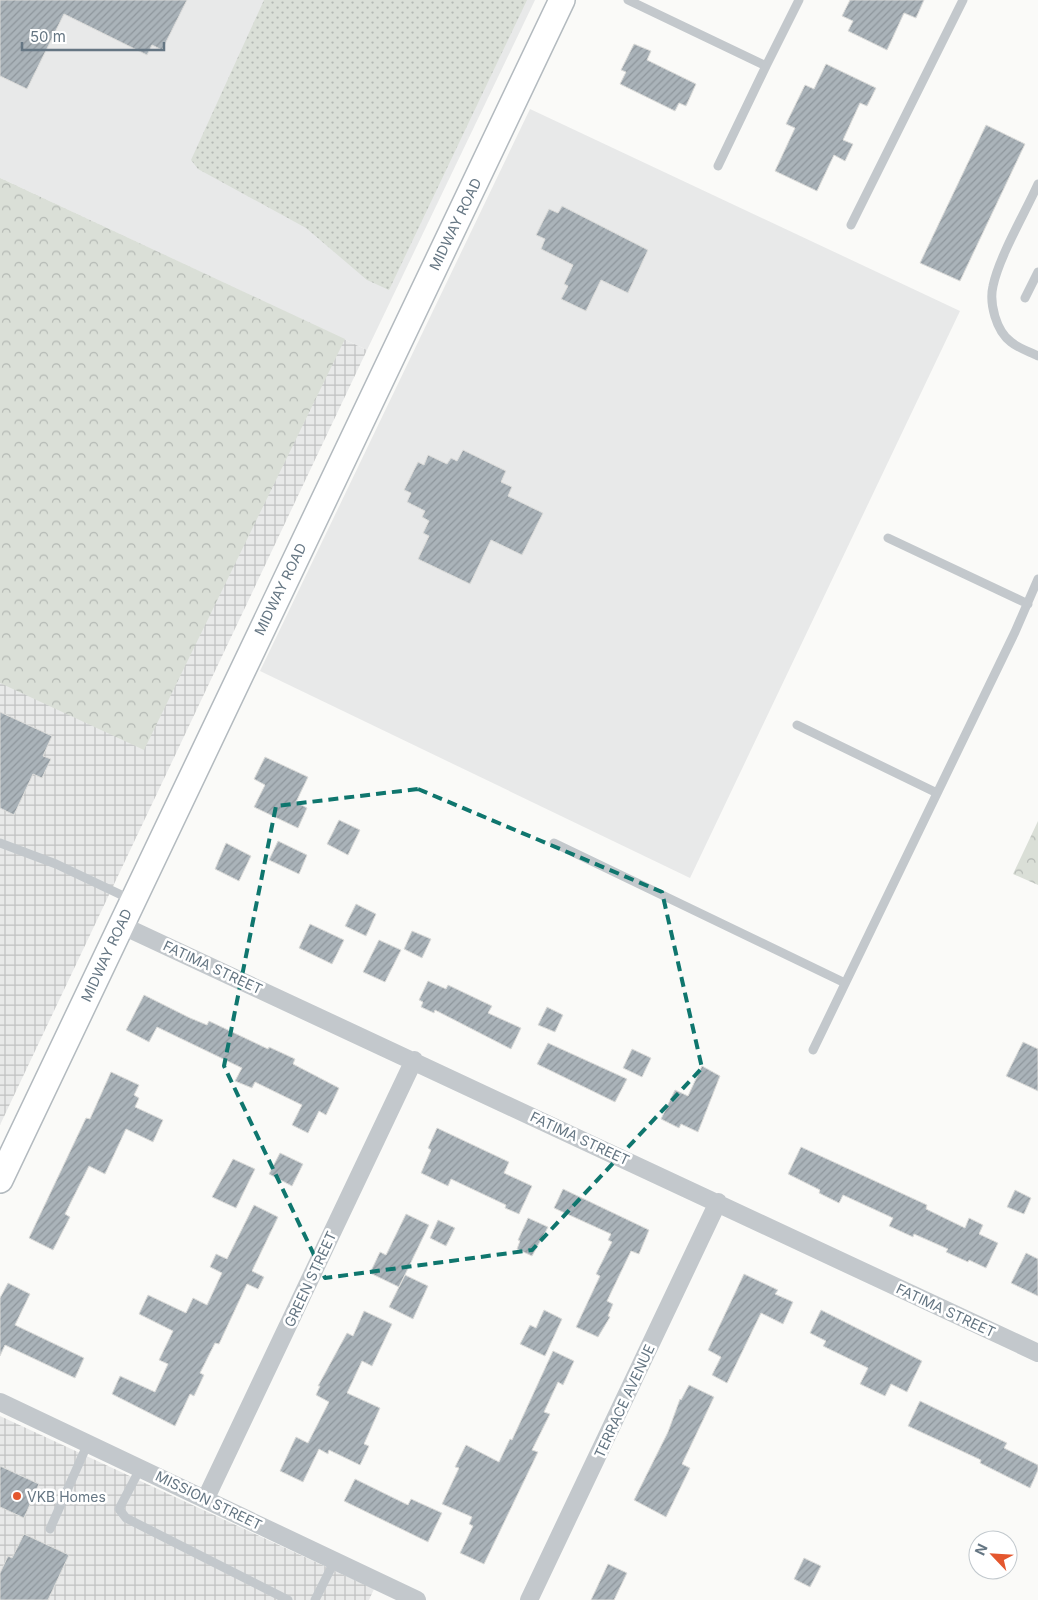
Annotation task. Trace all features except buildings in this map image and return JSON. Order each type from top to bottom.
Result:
[{"type":"main road","name":"MIDWAY ROAD","points":[[0,1180],[562,0]]},
{"type":"street","name":"FATIMA STREET","points":[[121,925],[718,1202],[1038,1354]]},
{"type":"street","name":"GREEN STREET","points":[[206,1498],[414,1060]]},
{"type":"street","name":"TERRACE AVENUE","points":[[529,1600],[718,1202]]},
{"type":"street","name":"MISSION STREET","points":[[0,1402],[141,1467],[416,1600]]},
{"type":"lane","points":[[628,0],[766,66]]},
{"type":"lane","points":[[718,166],[799,0]]},
{"type":"lane","points":[[851,225],[962,0]]},
{"type":"lane","points":[[1038,184],[999,269],[993,286],[992,303],[998,321],[1010,342],[1038,356]]},
{"type":"lane","points":[[1025,298],[1038,272]]},
{"type":"lane","points":[[888,538],[1028,604]]},
{"type":"lane","points":[[813,1050],[1028,604],[1038,579]]},
{"type":"lane","points":[[796,725],[937,793]]},
{"type":"lane","points":[[0,843],[56,864],[132,900]]},
{"type":"lane","points":[[554,843],[845,983]]},
{"type":"lane","points":[[50,1529],[88,1443]]},
{"type":"lane","points":[[141,1467],[119,1509],[126,1518],[288,1600]]},
{"type":"lane","points":[[316,1600],[335,1560]]},
{"type":"highlighted area","points":[[418,789],[662,892],[702,1068],[532,1250],[325,1278],[224,1066],[276,806]]},
{"type":"shaded area","points":[[0,0],[535,0],[367,350],[0,178]]},
{"type":"shaded area","points":[[530,109],[960,311],[690,878],[260,671]]},
{"type":"shaded area","points":[[0,178],[367,350],[0,1125]]},
{"type":"shaded area","points":[[0,1416],[374,1589],[369,1600],[0,1600]]},
{"type":"green space","points":[[264,0],[527,0],[389,290],[367,280],[306,228],[198,169],[191,160]]},
{"type":"green space","points":[[0,178],[345,339],[144,750],[0,683]]},
{"type":"green space","points":[[1038,821],[1038,885],[1013,874]]},
{"type":"place","name":"VKB Homes","points":[[17,1496]]}]
